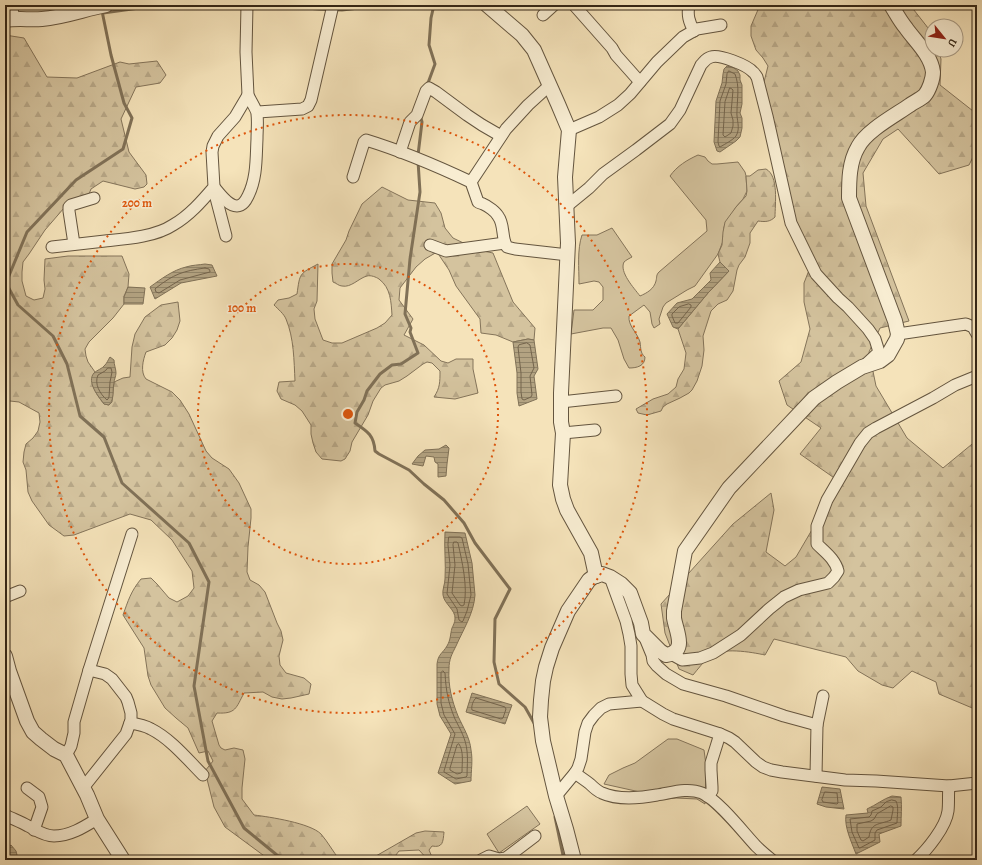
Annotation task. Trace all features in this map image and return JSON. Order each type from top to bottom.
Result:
[{"type":"street","points":[[214,187],[226,201],[235,206],[241,205],[252,187],[255,171],[258,112],[248,95],[246,52],[247,5]]},
{"type":"street","points":[[487,5],[522,35],[534,50],[569,130],[565,177],[568,255],[561,402],[561,422],[563,433],[560,485],[567,510],[591,553],[596,576]]},
{"type":"street","points":[[543,15],[554,5]]},
{"type":"street","points":[[574,5],[640,82]]},
{"type":"street","points":[[689,5],[688,17],[694,31]]},
{"type":"street","points":[[862,367],[880,361],[888,355],[898,334],[895,321],[849,198],[849,177],[853,158],[858,146],[864,138],[880,125],[924,96],[930,84],[933,73],[926,54],[905,27],[892,5]]},
{"type":"street","points":[[10,14],[42,19],[67,10],[103,6]]},
{"type":"street","points":[[258,112],[302,110],[309,104],[333,9]]},
{"type":"street","points":[[569,130],[599,117],[618,105],[657,62],[683,37],[694,31],[721,25]]},
{"type":"street","points":[[567,206],[603,174],[670,124],[680,110],[701,65],[706,59],[713,56],[738,63],[748,68],[757,77],[791,223],[816,274],[868,328],[875,339],[879,352],[862,367],[814,398],[729,488],[685,552],[674,611],[679,644],[677,651],[666,655],[643,634]]},
{"type":"street","points":[[471,182],[501,136],[516,117],[550,85]]},
{"type":"street","points":[[404,153],[410,122],[417,115],[427,89],[431,89],[467,115],[501,136]]},
{"type":"street","points":[[226,236],[214,187],[212,146],[218,136],[235,117],[248,95]]},
{"type":"street","points":[[353,177],[366,140],[404,153],[471,182],[478,202],[485,205],[499,216],[505,245],[507,247],[512,249],[568,255]]},
{"type":"street","points":[[52,247],[133,238],[164,231],[182,219],[201,202],[214,187]]},
{"type":"street","points":[[74,244],[69,207],[71,205],[94,198]]},
{"type":"street","points":[[430,244],[446,251],[505,242]]},
{"type":"street","points":[[898,334],[966,324],[972,327],[977,334]]},
{"type":"street","points":[[672,654],[682,660],[700,658],[713,653],[741,635],[784,597],[799,590],[828,583],[838,571],[833,560],[817,544],[817,526],[827,500],[860,443],[868,433],[876,428],[955,385],[977,376]]},
{"type":"street","points":[[561,402],[616,396]]},
{"type":"street","points":[[563,433],[595,430]]},
{"type":"street","points":[[66,755],[71,746],[74,722],[89,670],[132,534]]},
{"type":"street","points":[[572,859],[566,829],[556,796],[543,740],[540,717],[541,700],[543,680],[552,648],[568,611],[589,580],[593,577],[602,574],[610,577],[621,584],[630,593],[653,661],[666,674],[675,680],[683,684],[726,696],[784,716],[818,725]]},
{"type":"street","points":[[610,577],[626,621],[629,634],[631,646],[632,684],[642,701],[662,714],[720,734],[736,742],[756,762],[771,770],[845,780],[949,786],[977,783]]},
{"type":"street","points":[[5,597],[20,591]]},
{"type":"street","points":[[5,656],[23,712],[33,732],[54,749],[66,755],[97,818],[123,860]]},
{"type":"street","points":[[83,788],[126,734],[130,723],[131,713],[126,697],[112,679],[104,674],[89,670]]},
{"type":"street","points":[[816,776],[818,725],[823,696]]},
{"type":"street","points":[[556,796],[578,768],[581,759],[585,732],[588,723],[594,715],[601,708],[609,704],[642,701]]},
{"type":"street","points":[[130,723],[151,729],[160,735],[203,775]]},
{"type":"street","points":[[707,796],[712,791],[710,770],[720,734]]},
{"type":"street","points":[[575,773],[597,791],[611,796],[645,797],[678,791],[692,791],[701,793],[707,796],[722,809],[757,848],[772,860]]},
{"type":"street","points":[[921,858],[938,834],[948,813],[949,786]]},
{"type":"street","points":[[27,788],[39,798],[42,807],[34,830]]},
{"type":"street","points":[[5,815],[34,830],[53,836],[67,834],[82,828],[97,818]]},
{"type":"street","points":[[482,860],[489,856],[499,859],[506,858],[536,836]]},
{"type":"green space","points":[[760,5],[910,5],[924,23],[924,58],[941,58],[940,85],[973,111],[977,123],[977,149],[969,165],[939,174],[898,129],[883,139],[863,173],[866,206],[909,321],[880,328],[869,352],[876,386],[907,438],[943,468],[977,440],[977,710],[939,694],[936,682],[912,671],[893,688],[882,685],[858,671],[846,657],[774,639],[765,655],[737,651],[715,653],[701,665],[693,675],[679,669],[665,633],[661,604],[733,524],[771,493],[774,510],[766,552],[785,566],[796,557],[840,482],[800,454],[821,428],[787,405],[779,381],[801,362],[810,329],[804,302],[804,283],[813,260],[794,216],[763,86],[768,66],[756,50],[751,36],[751,26]]},
{"type":"green space","points":[[5,35],[24,38],[47,77],[77,78],[120,62],[129,64],[157,61],[166,75],[160,83],[136,87],[121,119],[129,152],[146,175],[147,184],[144,187],[135,189],[103,181],[91,189],[89,194],[64,208],[45,230],[23,262],[22,281],[26,296],[34,300],[43,298],[45,289],[45,259],[68,256],[122,256],[129,274],[124,304],[113,318],[89,342],[85,349],[88,362],[95,372],[92,381],[94,389],[104,404],[109,405],[112,402],[114,382],[130,377],[132,347],[135,334],[145,317],[161,305],[178,302],[180,321],[177,330],[165,345],[146,352],[143,366],[144,376],[146,379],[172,392],[180,400],[189,414],[206,451],[212,458],[229,469],[239,483],[251,509],[247,572],[250,580],[259,585],[265,592],[281,631],[283,640],[279,656],[280,665],[286,673],[304,678],[311,684],[309,694],[291,698],[282,699],[272,697],[263,692],[244,693],[235,709],[228,712],[217,713],[212,721],[221,748],[225,750],[234,748],[243,750],[245,759],[242,799],[254,815],[289,821],[316,830],[324,837],[340,860],[295,860],[280,855],[267,858],[225,827],[214,807],[205,771],[213,761],[208,751],[199,753],[188,728],[165,708],[151,685],[148,676],[144,648],[123,615],[132,592],[141,579],[151,578],[169,598],[177,602],[188,596],[194,588],[192,571],[172,540],[151,520],[130,514],[74,535],[64,536],[49,525],[32,501],[28,492],[26,470],[23,462],[24,452],[26,444],[38,431],[40,422],[39,413],[19,402],[10,401],[5,396]]},
{"type":"green space","points":[[698,155],[705,157],[712,164],[738,162],[745,172],[747,191],[724,227],[723,241],[718,254],[695,286],[666,303],[659,319],[660,324],[654,328],[650,312],[644,305],[629,316],[631,326],[639,338],[641,352],[645,357],[645,360],[640,366],[629,368],[624,359],[618,340],[611,328],[571,334],[574,310],[593,310],[603,300],[603,287],[599,282],[594,281],[579,284],[580,241],[582,235],[597,235],[612,228],[632,257],[624,262],[623,266],[625,275],[640,296],[648,292],[654,286],[659,272],[707,231],[706,220],[670,176],[682,164]]},
{"type":"green space","points":[[766,169],[773,178],[775,184],[775,217],[771,220],[763,222],[758,221],[750,233],[750,243],[745,257],[737,270],[733,291],[727,300],[718,304],[711,311],[703,336],[704,350],[702,366],[697,381],[689,393],[667,404],[661,411],[647,415],[638,413],[636,409],[653,399],[668,394],[676,387],[678,379],[684,369],[686,353],[678,329],[708,293],[729,271],[720,262],[718,254],[722,245],[725,222],[746,196],[746,176],[750,176],[758,170]]},
{"type":"green space","points":[[382,187],[408,200],[435,203],[441,213],[445,228],[453,238],[478,250],[493,253],[513,302],[535,328],[534,340],[528,339],[513,342],[496,335],[481,333],[480,319],[456,286],[449,270],[437,252],[425,259],[416,267],[400,288],[399,300],[413,319],[404,335],[424,345],[441,361],[448,363],[456,359],[473,359],[473,369],[478,393],[455,399],[434,397],[439,385],[440,371],[432,363],[427,362],[399,381],[385,385],[381,388],[373,401],[368,415],[352,442],[350,451],[345,459],[341,461],[322,459],[316,452],[313,443],[311,425],[302,411],[295,405],[281,399],[277,391],[279,382],[295,381],[293,350],[289,326],[284,315],[274,305],[278,300],[289,298],[297,294],[300,278],[304,272],[318,264],[317,301],[314,309],[315,319],[323,340],[332,343],[342,343],[385,323],[392,315],[390,296],[386,287],[379,279],[369,276],[364,277],[349,286],[341,286],[333,282],[332,273],[332,264],[346,240],[362,204]]},
{"type":"green space","points":[[668,739],[677,739],[704,750],[706,765],[705,804],[697,799],[676,798],[648,801],[640,792],[604,784],[609,775],[635,763]]},
{"type":"green space","points":[[527,806],[540,824],[499,853],[487,834]]},
{"type":"green space","points":[[425,831],[444,832],[442,844],[432,846],[429,850],[432,857],[428,860],[419,850],[399,851],[392,860],[369,860],[416,833]]},
{"type":"water","points":[[727,66],[734,68],[740,75],[742,85],[742,104],[740,113],[742,118],[742,128],[740,137],[720,152],[717,151],[714,142],[716,101],[722,83],[724,69]]},
{"type":"water","points":[[720,262],[729,271],[708,293],[678,329],[673,327],[667,314],[677,303],[692,299],[711,280],[710,273]]},
{"type":"water","points":[[205,264],[212,265],[217,276],[181,283],[155,299],[150,287],[158,281],[181,268]]},
{"type":"water","points":[[128,287],[145,288],[143,304],[124,304],[124,297]]},
{"type":"water","points":[[528,339],[534,340],[538,369],[534,376],[537,399],[519,406],[513,342]]},
{"type":"water","points":[[110,357],[114,360],[116,373],[113,386],[113,397],[109,405],[104,404],[94,389],[91,381],[94,373],[104,366]]},
{"type":"water","points":[[446,445],[449,448],[446,476],[438,477],[438,464],[435,462],[434,457],[426,456],[423,466],[412,464],[425,450],[439,449]]},
{"type":"water","points":[[445,532],[465,533],[472,563],[475,595],[473,608],[452,654],[449,665],[449,681],[452,699],[469,741],[472,758],[471,781],[455,784],[438,773],[451,734],[440,716],[437,704],[437,664],[450,639],[455,619],[454,613],[445,601],[443,595],[445,581]]},
{"type":"water","points":[[472,693],[512,705],[505,724],[466,712]]},
{"type":"water","points":[[822,787],[840,789],[844,809],[826,807],[817,804]]},
{"type":"water","points":[[892,796],[901,797],[901,826],[879,834],[880,842],[856,854],[847,830],[846,815],[868,813],[867,809]]},
{"type":"water","points":[[11,845],[16,851],[20,860],[9,860],[6,857],[7,848]]},
{"type":"waterway","points":[[103,13],[161,5]]},
{"type":"waterway","points":[[267,5],[342,10],[384,5],[413,5]]},
{"type":"waterway","points":[[429,85],[428,83],[435,64],[429,45],[431,18],[434,5]]},
{"type":"waterway","points":[[102,11],[111,55],[124,103],[132,118],[123,149],[76,180],[27,232],[6,283],[18,305],[53,336],[67,364],[80,416],[104,437],[122,483],[189,543],[209,582],[194,686],[208,761],[244,828],[283,860]]},
{"type":"waterway","points":[[418,155],[422,122],[420,115]]},
{"type":"waterway","points":[[418,161],[420,192],[410,259],[405,314],[411,328],[410,332],[418,353],[401,364],[392,365],[380,374],[367,391],[357,412],[355,423],[369,434],[373,441],[375,451],[409,470],[444,500],[464,523],[475,543],[510,589],[495,619],[494,662],[499,684],[525,707],[534,723]]},
{"type":"waterway","points":[[555,817],[564,860]]}]
